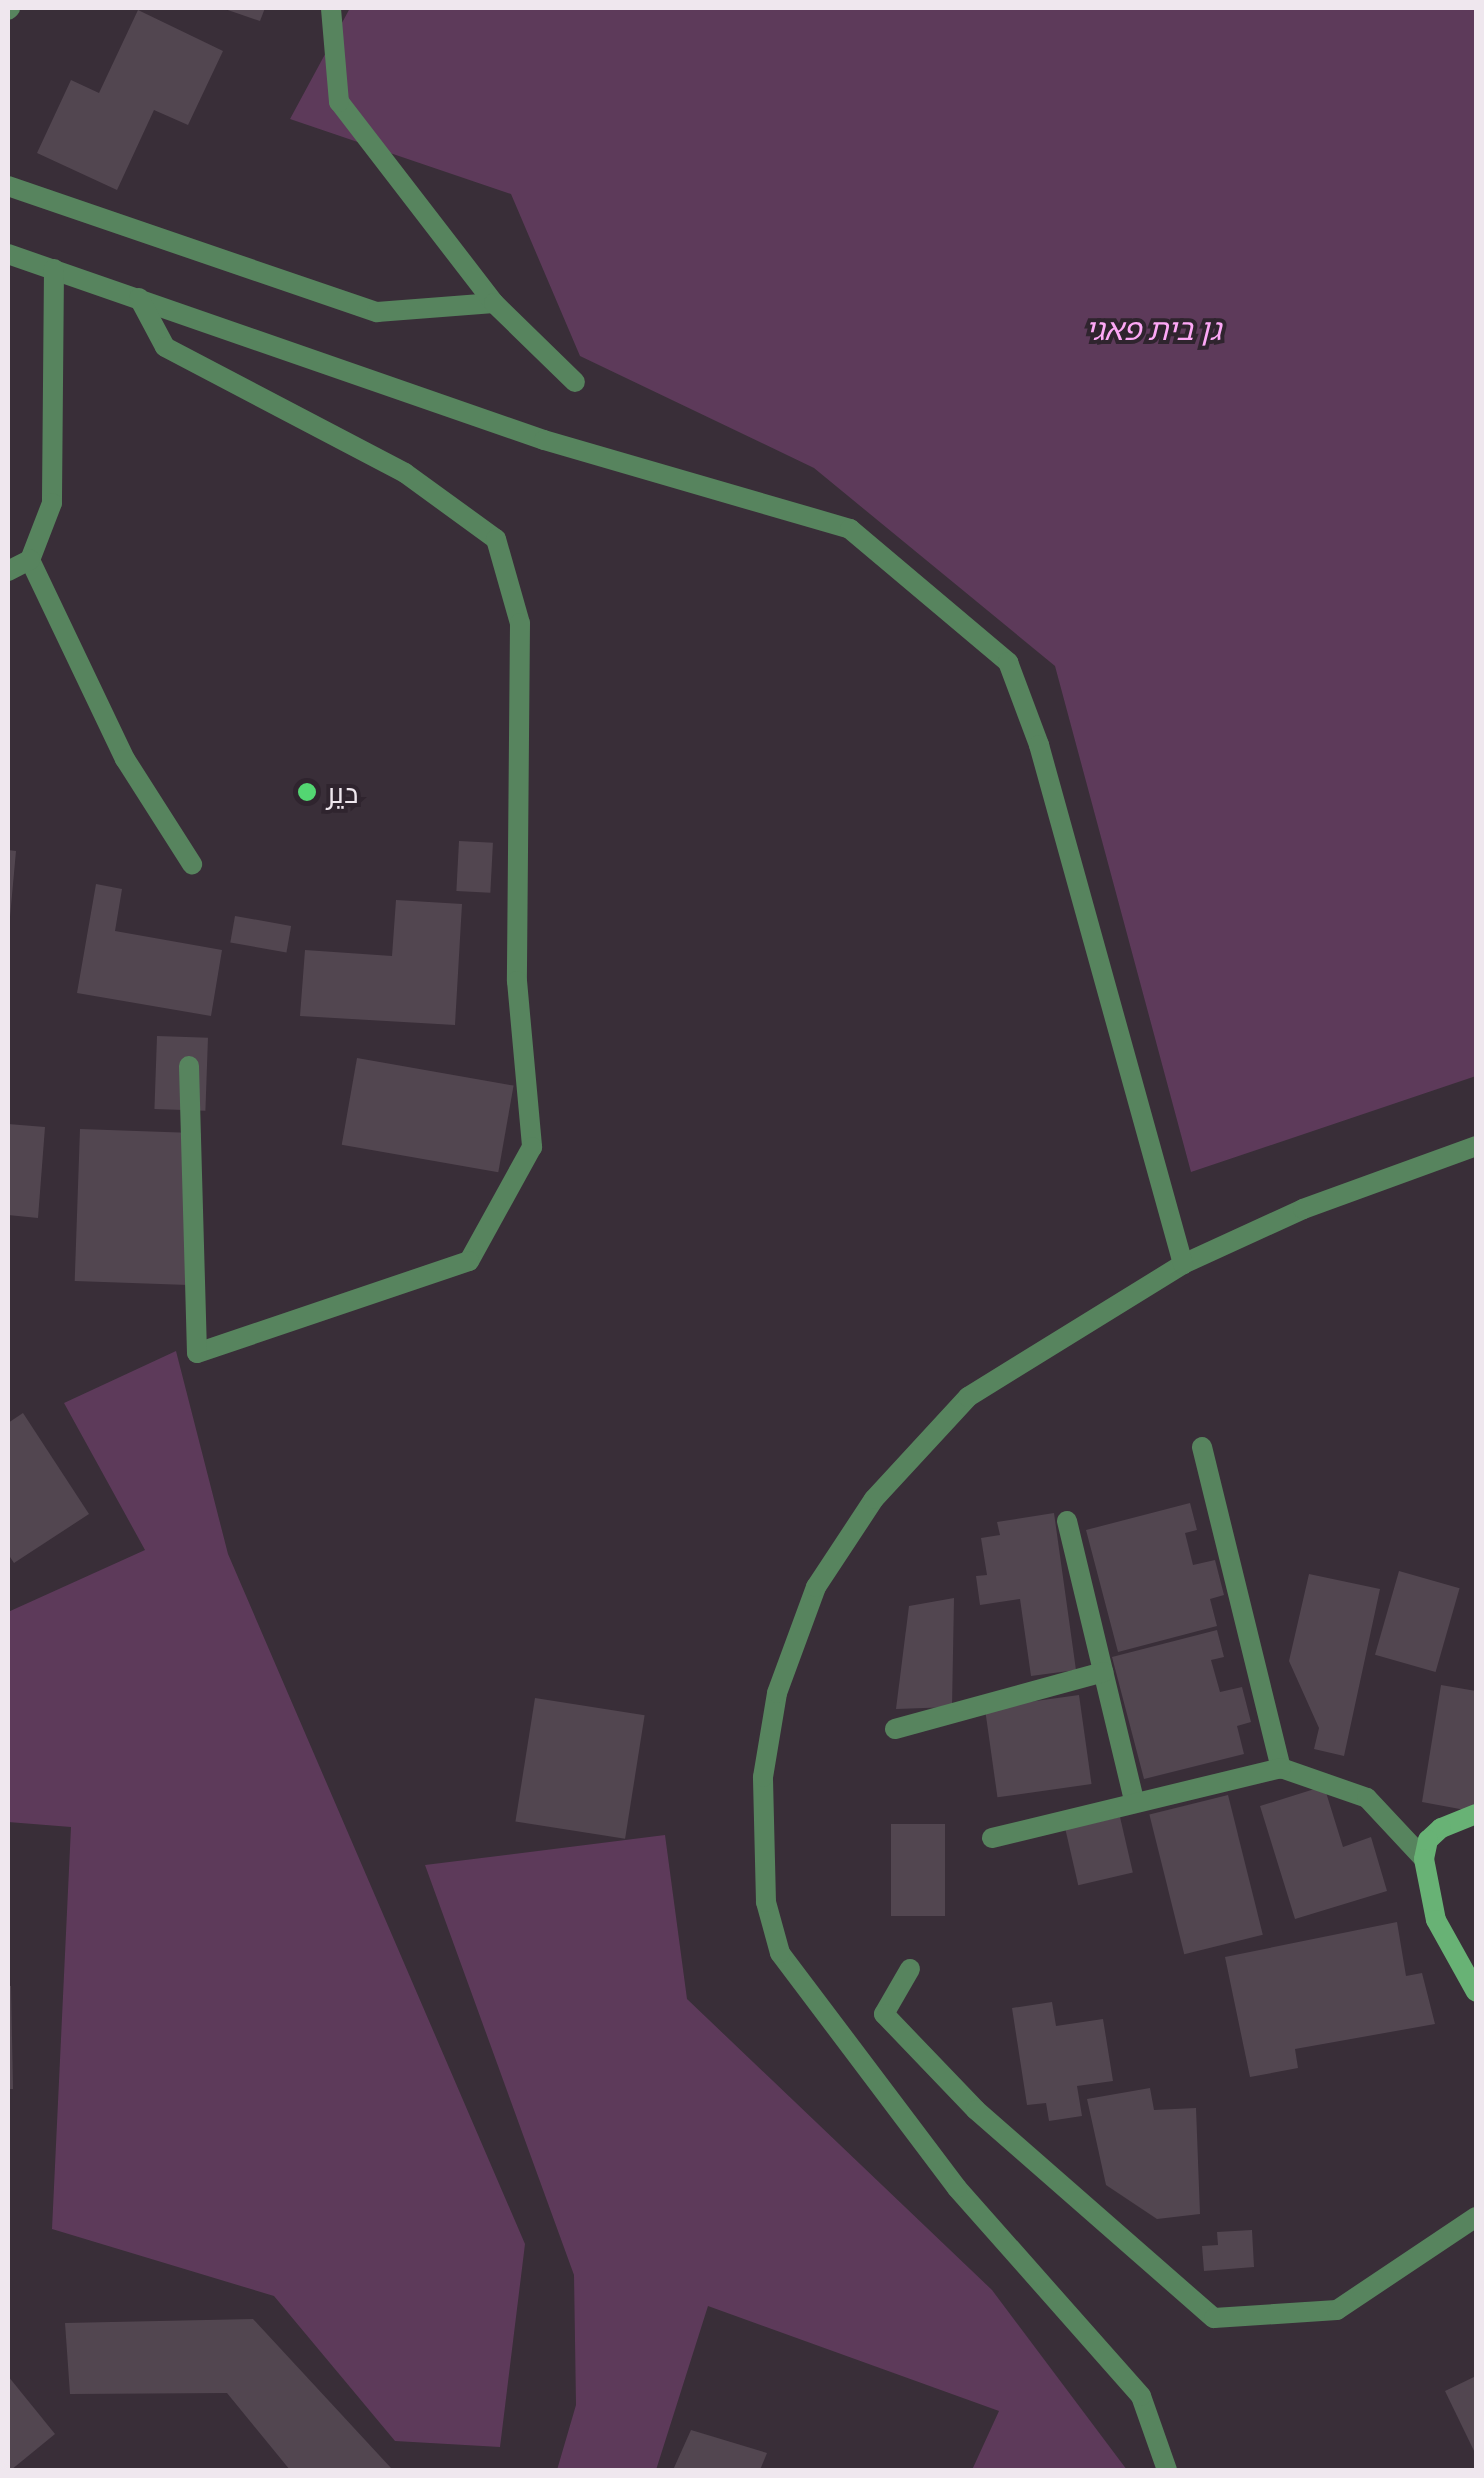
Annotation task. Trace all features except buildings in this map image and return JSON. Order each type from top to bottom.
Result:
[{"type":"street","points":[[331,8],[339,102],[494,303],[575,382]]},
{"type":"street","points":[[8,186],[378,312],[494,303]]},
{"type":"street","points":[[8,254],[544,440],[850,529],[1008,662],[1039,745],[1184,1264]]},
{"type":"street","points":[[8,571],[30,560],[52,502],[54,269]]},
{"type":"street","points":[[139,298],[164,347],[405,474],[496,539],[520,623],[518,981],[532,1147],[469,1261],[196,1353],[189,1066]]},
{"type":"street","points":[[30,560],[126,759],[192,864]]},
{"type":"street","points":[[1167,2470],[1141,2396],[958,2188],[780,1954],[766,1902],[763,1777],[776,1693],[816,1587],[874,1500],[968,1398],[1184,1264],[1302,1208],[1476,1146]]},
{"type":"street","points":[[1202,1447],[1281,1768]]},
{"type":"street","points":[[1067,1521],[1134,1801]]},
{"type":"street","points":[[895,1728],[1103,1672]]},
{"type":"street","points":[[992,1838],[1281,1768],[1367,1798],[1424,1859]]},
{"type":"street","points":[[1476,1814],[1441,1828],[1428,1840],[1424,1859],[1436,1920],[1476,1992]]},
{"type":"street","points":[[910,1970],[884,2014],[976,2110],[1214,2318],[1337,2310],[1476,2217]]},
{"type":"green space","name":"גן בית פאגי","points":[[350,8],[1476,8],[1476,1076],[1191,1172],[1055,666],[814,468],[580,356],[511,194],[290,119]]},
{"type":"green space","points":[[176,1351],[228,1554],[525,2244],[500,2447],[395,2441],[274,2296],[52,2229],[71,1827],[8,1822],[8,1612],[145,1550],[64,1403]]},
{"type":"green space","points":[[665,1835],[687,1999],[992,2290],[1127,2470],[972,2470],[999,2411],[708,2306],[656,2470],[557,2470],[576,2405],[574,2275],[425,1865]]},
{"type":"place","name":"دير","points":[[307,792]]}]
